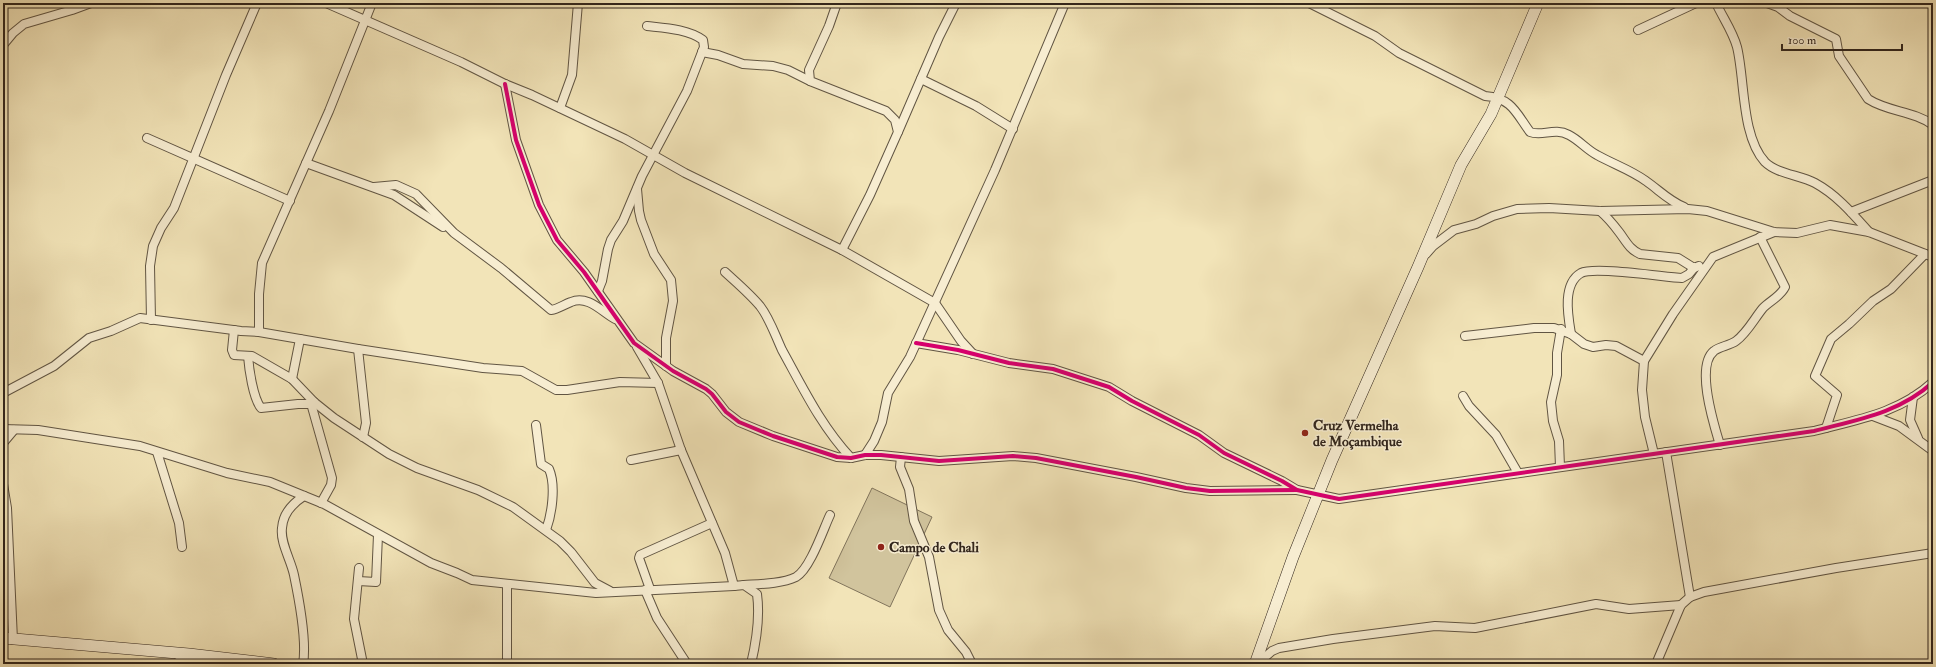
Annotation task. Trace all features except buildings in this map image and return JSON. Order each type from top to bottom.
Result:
[{"type":"street","points":[[3,45],[21,26],[91,3]]},
{"type":"street","points":[[151,320],[150,266],[153,246],[161,228],[174,208],[192,158],[257,3]]},
{"type":"street","points":[[326,3],[461,62],[505,84],[560,108],[654,155],[685,173],[842,250],[935,303],[961,341],[974,354]]},
{"type":"street","points":[[259,332],[259,294],[262,263],[268,246],[290,202],[372,3]]},
{"type":"street","points":[[560,108],[572,75],[578,3]]},
{"type":"street","points":[[810,80],[809,70],[829,26],[837,3]]},
{"type":"street","points":[[842,250],[870,195],[922,79],[939,37],[956,3]]},
{"type":"street","points":[[865,455],[874,441],[882,422],[888,393],[916,343],[935,303],[1013,129],[1065,3]]},
{"type":"street","points":[[1309,3],[1375,36],[1413,60],[1485,96],[1497,97],[1514,108],[1530,132],[1534,133],[1555,130],[1568,135],[1596,155],[1621,166],[1645,180],[1670,200],[1688,209]]},
{"type":"street","points":[[1256,664],[1293,557],[1318,494],[1461,165],[1482,132],[1538,3]]},
{"type":"street","points":[[1638,30],[1696,3]]},
{"type":"street","points":[[1716,3],[1737,47],[1750,128],[1754,144],[1760,156],[1766,163],[1773,167],[1814,182],[1827,190],[1851,212],[1869,232]]},
{"type":"street","points":[[1767,3],[1778,7],[1790,16],[1836,39],[1839,56],[1868,99],[1912,115],[1933,125]]},
{"type":"street","points":[[598,291],[611,240],[623,221],[637,188],[687,91],[702,52],[703,40],[698,36],[672,29],[647,26]]},
{"type":"street","points":[[702,52],[718,55],[743,64],[773,66],[788,70],[886,111],[895,120],[898,132]]},
{"type":"street","points":[[922,79],[976,106],[1013,129]]},
{"type":"street","points":[[505,84],[516,140],[539,205],[557,240],[598,291],[617,321],[634,343],[658,383],[681,450],[727,560],[734,586]]},
{"type":"street","points":[[147,138],[290,202]]},
{"type":"street","points":[[306,163],[394,195],[454,234],[501,268],[550,310],[558,309],[575,301],[586,300],[617,321]]},
{"type":"street","points":[[1851,212],[1933,180]]},
{"type":"street","points":[[374,187],[390,185],[407,189],[416,194],[454,234]]},
{"type":"street","points":[[637,188],[641,220],[654,254],[671,280],[673,301],[666,338],[666,366]]},
{"type":"street","points":[[1421,260],[1433,246],[1454,230],[1476,224],[1506,211],[1550,208],[1600,211],[1688,209],[1707,211],[1774,232],[1797,233],[1830,225],[1869,232],[1933,257]]},
{"type":"street","points":[[1600,211],[1609,219],[1634,252],[1678,258],[1694,268]]},
{"type":"street","points":[[1571,334],[1567,301],[1574,281],[1580,274],[1591,271],[1604,271],[1682,278],[1690,274],[1694,268],[1708,262],[1719,253],[1774,232]]},
{"type":"street","points":[[1720,445],[1709,403],[1706,367],[1708,361],[1714,350],[1731,344],[1742,335],[1770,301],[1783,291],[1785,287],[1760,237]]},
{"type":"street","points":[[1826,428],[1837,395],[1815,376],[1831,339],[1873,301],[1891,289],[1925,254]]},
{"type":"street","points":[[1654,454],[1644,417],[1642,390],[1644,361],[1708,262]]},
{"type":"street","points":[[725,272],[760,306],[769,321],[781,348],[821,420],[837,443],[851,458]]},
{"type":"street","points":[[3,392],[54,366],[89,338],[111,331],[140,318],[259,332],[483,368],[522,371],[556,390],[566,390],[620,382],[658,383]]},
{"type":"street","points":[[1465,336],[1534,328],[1561,329],[1571,334],[1584,344],[1593,347],[1606,344],[1616,346],[1644,361]]},
{"type":"street","points":[[1560,467],[1559,442],[1553,421],[1551,402],[1557,375],[1557,353],[1561,329]]},
{"type":"street","points":[[234,330],[232,353],[234,355],[248,356],[258,359],[292,379],[313,403],[347,428],[389,454],[417,468],[478,490],[513,507],[546,530],[571,552],[595,583],[610,591]]},
{"type":"street","points":[[292,379],[300,339]]},
{"type":"street","points":[[634,343],[666,366],[706,389],[712,394],[730,417],[739,422],[802,446],[836,457],[851,458],[865,455],[939,461],[1013,456],[1036,458],[1186,488],[1210,491],[1297,490],[1342,498],[1720,445],[1826,428],[1873,416],[1899,407],[1933,382]]},
{"type":"street","points":[[916,343],[958,350],[1009,363],[1069,372],[1109,387],[1132,401],[1199,435],[1224,453],[1282,481],[1297,490]]},
{"type":"street","points":[[358,349],[366,423],[363,437]]},
{"type":"street","points":[[248,356],[249,370],[257,398],[262,408],[313,403]]},
{"type":"street","points":[[1463,396],[1474,411],[1496,435],[1518,473]]},
{"type":"street","points":[[1913,397],[1910,420],[1920,441]]},
{"type":"street","points":[[313,403],[312,407],[332,478],[331,485],[321,503]]},
{"type":"street","points":[[1873,416],[1899,426],[1933,451]]},
{"type":"street","points":[[536,425],[541,464],[549,469],[551,479],[551,515],[546,530]]},
{"type":"street","points":[[3,429],[38,430],[140,446],[227,473],[270,482],[321,503],[431,563],[472,580],[507,585],[576,592],[744,586],[778,582],[795,577],[801,573],[806,566],[830,515]]},
{"type":"street","points":[[3,443],[14,430]]},
{"type":"street","points":[[631,460],[681,450]]},
{"type":"street","points":[[157,452],[179,522],[182,547]]},
{"type":"street","points":[[1666,452],[1690,596]]},
{"type":"street","points":[[901,457],[900,467],[909,489],[914,521],[930,558],[939,610],[948,630],[966,652],[972,664]]},
{"type":"street","points":[[3,484],[7,508],[8,639],[189,654],[274,664]]},
{"type":"street","points":[[303,664],[305,653],[298,599],[294,575],[282,538],[282,527],[289,509],[294,503],[304,496]]},
{"type":"street","points":[[687,664],[657,618],[639,558],[640,555],[712,523]]},
{"type":"street","points":[[358,581],[376,582],[378,535]]},
{"type":"street","points":[[1656,664],[1681,605],[1690,596],[1704,592],[1836,568],[1933,553]]},
{"type":"street","points":[[359,568],[354,619],[363,664]]},
{"type":"street","points":[[507,585],[507,664]]},
{"type":"street","points":[[744,586],[757,594],[758,602],[756,632],[751,664]]},
{"type":"street","points":[[1256,664],[1272,651],[1279,648],[1333,639],[1435,626],[1475,628],[1596,604],[1629,609],[1681,605]]},
{"type":"street","points":[[175,664],[189,654]]},
{"type":"shaded area","name":"Campo de Chali","points":[[872,488],[932,517],[890,607],[829,578]]},
{"type":"cycle path","points":[[505,84],[516,140],[539,205],[557,240],[584,272],[634,343],[673,371],[706,389],[712,394],[726,412],[739,422],[773,436],[837,457],[851,458],[865,455],[881,455],[939,461],[1013,456],[1036,458],[1186,488],[1210,491],[1297,490]]},
{"type":"cycle path","points":[[916,343],[958,350],[1009,363],[1053,369],[1109,387],[1132,401],[1199,435],[1224,453],[1282,481],[1297,490],[1339,499],[1814,431],[1861,419],[1892,408],[1920,393],[1933,382]]},
{"type":"place","name":"Cruz Vermelha de Moçambique","points":[[1305,433]]},
{"type":"place","name":"Campo de Chali","points":[[881,547]]}]
